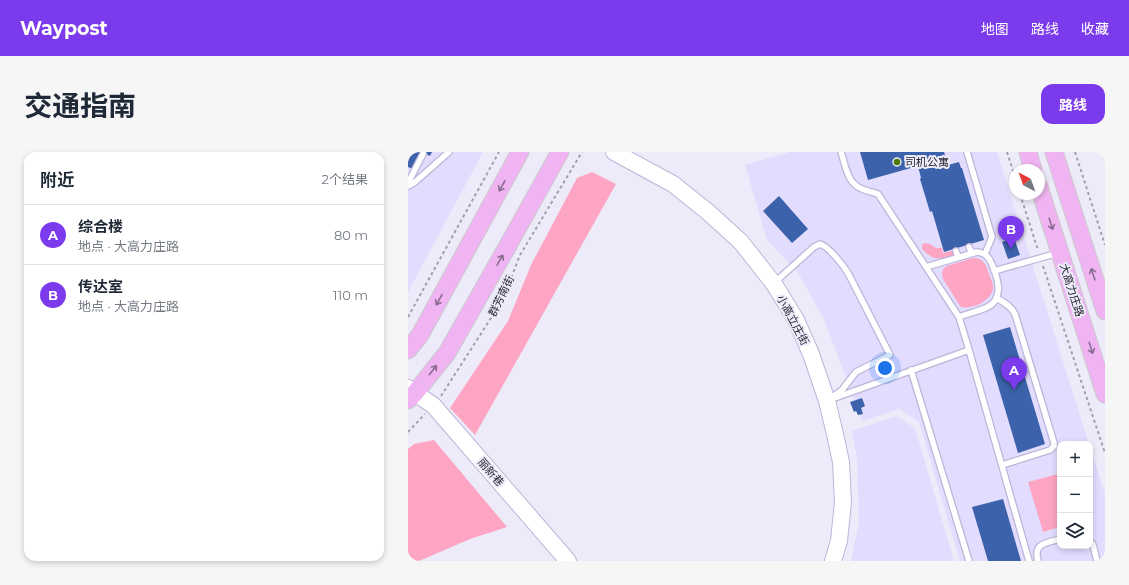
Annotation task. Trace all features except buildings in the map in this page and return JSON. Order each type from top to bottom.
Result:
[{"type":"main road","points":[[408,350],[420,335],[520,152]]},
{"type":"main road","name":"群芳南街","points":[[410,394],[446,353],[560,152]]},
{"type":"main road","points":[[1028,152],[1031,164]]},
{"type":"main road","points":[[1054,152],[1105,311]]},
{"type":"main road","name":"大高力庄路","points":[[1043,200],[1105,394]]},
{"type":"street","name":"小高立庄街","points":[[614,152],[673,184],[708,212],[741,242],[774,284],[796,320],[811,354],[827,401],[841,462],[843,502],[839,541],[833,561]]},
{"type":"street","name":"丽新巷","points":[[410,394],[434,406],[568,561]]},
{"type":"lane","points":[[408,186],[449,152]]},
{"type":"lane","points":[[841,152],[851,181],[860,188],[878,194],[959,316],[1030,561]]},
{"type":"lane","points":[[967,152],[992,237],[985,254]]},
{"type":"lane","points":[[408,182],[423,154]]},
{"type":"lane","points":[[774,284],[814,247],[819,244],[823,244],[846,270],[890,355],[856,372],[842,390],[827,401]]},
{"type":"lane","points":[[969,247],[972,253]]},
{"type":"lane","points":[[956,251],[958,257]]},
{"type":"lane","points":[[926,267],[979,252],[985,254],[990,260],[999,284],[996,298],[993,303],[988,306],[959,316]]},
{"type":"lane","points":[[994,271],[1060,252]]},
{"type":"lane","points":[[996,298],[1013,309],[1054,443],[1054,446],[1050,450],[1002,465]]},
{"type":"lane","points":[[827,401],[969,350]]},
{"type":"lane","points":[[911,370],[969,561]]},
{"type":"lane","points":[[1038,561],[1036,551],[1039,546],[1057,540]]},
{"type":"lane","points":[[1093,545],[1097,561]]},
{"type":"path","points":[[408,316],[499,152]]},
{"type":"path","name":"群芳南街","points":[[408,432],[434,406],[491,318],[508,286],[520,254],[582,152]]},
{"type":"path","points":[[1007,152],[1011,164]]},
{"type":"path","points":[[1075,152],[1105,245]]},
{"type":"path","points":[[1022,200],[1105,453]]},
{"type":"shaded area","points":[[408,152],[483,152],[408,292]]},
{"type":"shaded area","points":[[790,152],[997,152],[1009,190],[1009,200],[1012,200],[1088,441],[1057,441],[1057,549],[1093,549],[1093,457],[1105,495],[1105,561],[960,561],[919,422],[899,409],[862,421],[824,319],[798,273],[767,240],[745,165]]},
{"type":"shaded area","points":[[592,172],[616,184],[475,435],[450,408],[508,321],[531,265],[577,178]]},
{"type":"shaded area","points":[[924,243],[930,244],[936,248],[942,248],[943,253],[955,250],[954,255],[944,258],[930,256],[922,249],[922,245]]},
{"type":"shaded area","points":[[973,258],[980,259],[986,265],[993,283],[993,290],[987,299],[975,306],[967,308],[960,306],[943,279],[942,273],[943,269],[947,266]]},
{"type":"shaded area","points":[[896,416],[915,428],[954,561],[851,561],[859,523],[857,458],[852,431]]},
{"type":"shaded area","points":[[434,440],[507,527],[470,539],[419,561],[408,561],[408,449],[414,444]]},
{"type":"shaded area","points":[[1057,474],[1057,528],[1043,532],[1028,482]]},
{"type":"place","name":"司机公寓","points":[[897,162]]},
{"type":"place","name":"传达室","points":[[1011,249]]},
{"type":"place","name":"综合楼","points":[[1014,390]]}]
